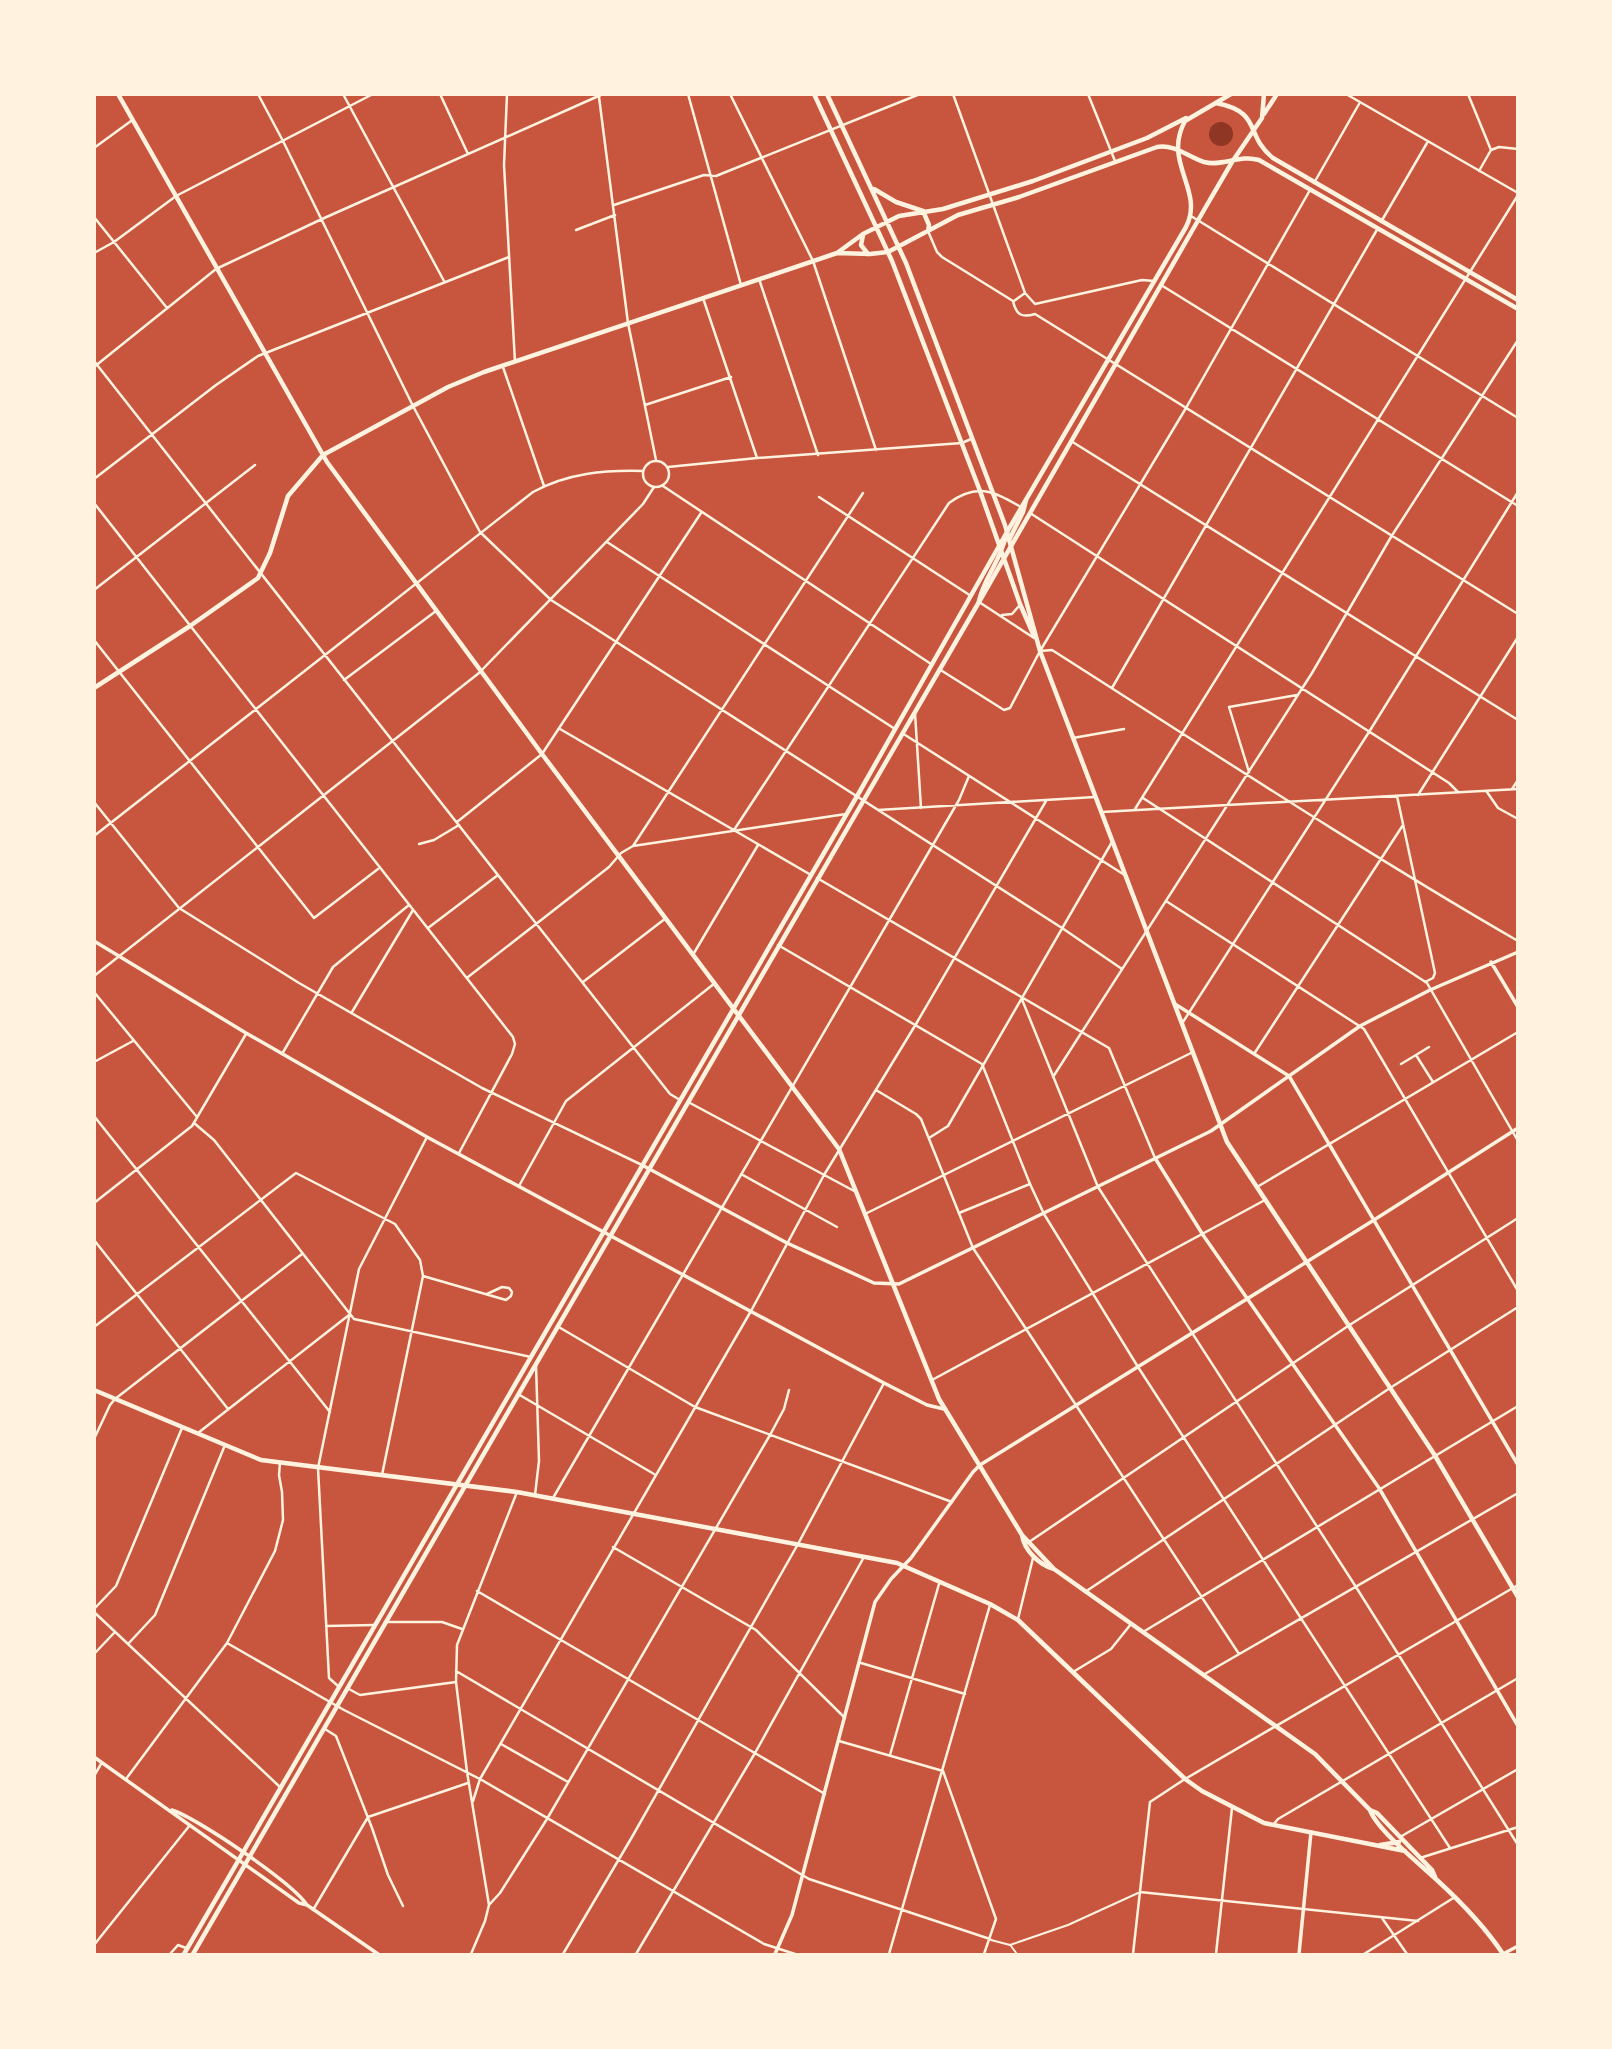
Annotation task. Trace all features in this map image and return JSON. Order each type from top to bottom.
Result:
[{"type":"main road","points":[[118,94],[323,455],[542,754],[839,1149],[939,1399],[1035,1555]]},
{"type":"main road","points":[[814,94],[888,252],[1227,1142],[1434,1454],[1515,1587],[1517,1597]]},
{"type":"main road","points":[[827,94],[899,247],[1007,532],[1036,640]]},
{"type":"main road","points":[[94,688],[121,673],[253,582],[261,574],[270,553],[288,496],[323,455],[413,406],[466,379],[837,253],[863,234],[899,216],[943,209],[989,196],[1111,152],[1147,138],[1231,94]]},
{"type":"main road","points":[[1264,94],[1264,114]]},
{"type":"main road","points":[[1002,556],[1011,545],[1232,162],[1277,94]]},
{"type":"main road","points":[[1216,103],[1244,112],[1269,155],[1517,300]]},
{"type":"main road","points":[[186,1952],[1191,216],[1191,202],[1177,150],[1180,132],[1185,121],[1191,116]]},
{"type":"main road","points":[[837,253],[888,252],[958,215],[1157,146],[1169,146],[1204,162],[1232,162],[1246,157],[1259,160],[1517,309]]},
{"type":"main road","points":[[870,186],[896,202],[923,211],[929,225],[928,231]]},
{"type":"main road","points":[[863,234],[862,245],[868,254]]},
{"type":"main road","points":[[192,1955],[979,602],[1026,506],[1026,499]]},
{"type":"main road","points":[[1002,556],[1007,532]]},
{"type":"main road","points":[[94,1390],[261,1460],[536,1495],[904,1566],[990,1604],[1018,1620],[1185,1779],[1202,1791],[1273,1825],[1406,1851]]},
{"type":"main road","points":[[1022,1535],[1022,1540],[1049,1569],[1054,1569],[1315,1754],[1370,1810],[1372,1816],[1432,1870],[1435,1878]]},
{"type":"main road","points":[[1379,1845],[1400,1840]]},
{"type":"main road","points":[[1400,1840],[1406,1851],[1427,1873],[1455,1897],[1485,1929],[1503,1954]]},
{"type":"street","points":[[258,94],[284,141],[413,406],[480,532],[551,600],[1062,928],[1122,970]]},
{"type":"street","points":[[343,94],[443,281]]},
{"type":"street","points":[[94,253],[114,243],[176,196],[373,94]]},
{"type":"street","points":[[440,94],[468,154]]},
{"type":"street","points":[[507,94],[504,138],[514,362]]},
{"type":"street","points":[[688,94],[741,285]]},
{"type":"street","points":[[730,94],[813,261],[876,450]]},
{"type":"street","points":[[614,205],[704,175],[716,176],[920,94]]},
{"type":"street","points":[[953,94],[1025,293],[1035,304],[1035,314]]},
{"type":"street","points":[[1088,94],[1115,161]]},
{"type":"street","points":[[1135,808],[1517,194],[1346,94]]},
{"type":"street","points":[[1468,94],[1491,150]]},
{"type":"street","points":[[656,460],[628,323],[600,95],[216,269],[95,364],[670,1094],[680,1100]]},
{"type":"street","points":[[1314,183],[1360,103]]},
{"type":"street","points":[[94,148],[133,120]]},
{"type":"street","points":[[1381,222],[1428,142]]},
{"type":"street","points":[[1479,172],[1491,150],[1499,147],[1517,149]]},
{"type":"street","points":[[939,669],[1004,710],[1010,708],[1040,651],[1185,408],[1310,190]]},
{"type":"street","points":[[576,230],[615,215]]},
{"type":"street","points":[[1191,216],[1517,418]]},
{"type":"street","points":[[94,217],[167,309]]},
{"type":"street","points":[[1112,688],[1377,228]]},
{"type":"street","points":[[928,231],[942,257],[1013,301],[1015,310],[1020,315],[1024,317],[1035,314],[1517,614]]},
{"type":"street","points":[[94,479],[216,385],[265,352],[509,257]]},
{"type":"street","points":[[759,279],[818,454]]},
{"type":"street","points":[[1035,304],[1142,280],[1154,281]]},
{"type":"street","points":[[1161,285],[1517,506]]},
{"type":"street","points":[[1013,301],[1025,293]]},
{"type":"street","points":[[703,297],[757,458]]},
{"type":"street","points":[[1054,1077],[1298,695],[1391,537],[1517,340]]},
{"type":"street","points":[[503,366],[544,486]]},
{"type":"street","points":[[645,405],[730,377]]},
{"type":"street","points":[[668,467],[962,443],[972,439]]},
{"type":"street","points":[[1071,441],[1517,720]]},
{"type":"street","points":[[643,471],[649,463],[656,460],[664,463],[670,476],[663,486]]},
{"type":"street","points":[[94,590],[255,465]]},
{"type":"street","points":[[94,836],[517,503],[544,486],[593,472],[643,471]]},
{"type":"street","points":[[643,471],[646,483],[654,487],[663,486],[932,664]]},
{"type":"street","points":[[94,976],[481,671],[643,504],[654,487]]},
{"type":"street","points":[[734,830],[949,503],[980,491],[992,491],[1021,507]]},
{"type":"street","points":[[1181,1023],[1369,732],[1517,492]]},
{"type":"street","points":[[467,978],[633,846],[863,493]]},
{"type":"street","points":[[819,497],[971,596]]},
{"type":"street","points":[[94,503],[513,1037],[512,1054],[458,1153]]},
{"type":"street","points":[[419,844],[434,840],[458,824],[542,754],[701,513]]},
{"type":"street","points":[[1029,513],[1164,598],[1458,792]]},
{"type":"street","points":[[607,542],[895,729]]},
{"type":"street","points":[[979,602],[1036,640]]},
{"type":"street","points":[[998,614],[1012,614],[1020,604]]},
{"type":"street","points":[[344,680],[436,611]]},
{"type":"street","points":[[1419,795],[1517,637]]},
{"type":"street","points":[[94,640],[314,918],[379,868]]},
{"type":"street","points":[[1040,651],[1052,650],[1181,734],[1248,773],[1312,818],[1517,941]]},
{"type":"street","points":[[1248,773],[1229,708],[1298,695]]},
{"type":"street","points":[[915,710],[921,808]]},
{"type":"street","points":[[560,729],[811,875]]},
{"type":"street","points":[[1073,738],[1124,729]]},
{"type":"street","points":[[901,733],[1126,876]]},
{"type":"street","points":[[553,1498],[955,806],[969,776]]},
{"type":"street","points":[[1512,789],[1517,780]]},
{"type":"street","points":[[1101,812],[1135,808],[1517,789]]},
{"type":"street","points":[[1487,791],[1498,808],[1517,819]]},
{"type":"street","points":[[1397,796],[1435,973],[1433,978],[1425,982]]},
{"type":"street","points":[[878,810],[1096,797]]},
{"type":"street","points":[[1142,797],[1425,982],[1517,1142]]},
{"type":"street","points":[[474,1801],[480,1779],[751,1311],[824,1175],[1046,801]]},
{"type":"street","points":[[94,802],[179,908],[318,993],[491,1093],[648,1168],[787,1243],[874,1283],[899,1284],[1220,1126],[1360,1026],[1430,990],[1517,952]]},
{"type":"street","points":[[633,846],[846,814]]},
{"type":"street","points":[[1254,1054],[1403,825]]},
{"type":"street","points":[[929,1138],[948,1126],[1113,842]]},
{"type":"street","points":[[694,954],[758,845]]},
{"type":"street","points":[[428,928],[498,875]]},
{"type":"street","points":[[817,878],[1109,1048],[1155,1158],[1203,1235],[1379,1488],[1517,1726]]},
{"type":"street","points":[[1166,901],[1364,1029],[1403,1100],[1517,1291]]},
{"type":"street","points":[[282,1054],[333,967],[409,905]]},
{"type":"street","points":[[352,1013],[413,910]]},
{"type":"street","points":[[582,983],[666,918]]},
{"type":"street","points":[[94,941],[246,1033],[427,1137],[884,1383],[924,1403],[944,1409]]},
{"type":"street","points":[[778,945],[982,1064],[1044,1214],[1138,1367],[1450,1848]]},
{"type":"street","points":[[1492,962],[1517,1007]]},
{"type":"street","points":[[519,1186],[553,1122],[570,1097],[715,983]]},
{"type":"street","points":[[94,992],[197,1117]]},
{"type":"street","points":[[1021,997],[1098,1187],[1317,1525],[1517,1845]]},
{"type":"street","points":[[1174,1002],[1289,1076],[1517,1465]]},
{"type":"street","points":[[1256,1187],[1517,1032]]},
{"type":"street","points":[[94,1203],[194,1123],[246,1033]]},
{"type":"street","points":[[94,1062],[133,1041]]},
{"type":"street","points":[[1401,1064],[1429,1047]]},
{"type":"street","points":[[865,1214],[1193,1052]]},
{"type":"street","points":[[1416,1055],[1433,1082]]},
{"type":"street","points":[[876,1090],[916,1114],[929,1138],[973,1248],[1239,1654]]},
{"type":"street","points":[[687,1102],[856,1192]]},
{"type":"street","points":[[94,1116],[330,1412]]},
{"type":"street","points":[[194,1123],[214,1140],[354,1319],[531,1357]]},
{"type":"street","points":[[775,1955],[789,1925],[803,1876],[876,1601],[980,1465],[1307,1263],[1517,1128]]},
{"type":"street","points":[[339,1687],[330,1680],[318,1468],[359,1269],[427,1137]]},
{"type":"street","points":[[94,1327],[296,1173],[386,1218],[402,1230],[420,1260],[423,1276],[382,1475]]},
{"type":"street","points":[[741,1174],[837,1227]]},
{"type":"street","points":[[959,1213],[1030,1185]]},
{"type":"street","points":[[932,1381],[1265,1200]]},
{"type":"street","points":[[1029,1542],[1348,1326],[1517,1218]]},
{"type":"street","points":[[94,1240],[228,1409]]},
{"type":"street","points":[[94,1439],[115,1399],[302,1254]]},
{"type":"street","points":[[423,1276],[506,1300],[512,1292],[509,1288],[502,1287],[488,1294]]},
{"type":"street","points":[[1086,1592],[1276,1463],[1517,1307]]},
{"type":"street","points":[[197,1433],[349,1315]]},
{"type":"street","points":[[557,1326],[695,1407],[952,1502]]},
{"type":"street","points":[[536,1362],[539,1461],[536,1495]]},
{"type":"street","points":[[563,1955],[798,1544],[884,1383]]},
{"type":"street","points":[[471,1955],[489,1905],[500,1893],[547,1819],[770,1435],[784,1409],[789,1390]]},
{"type":"street","points":[[518,1394],[655,1474]]},
{"type":"street","points":[[924,1403],[939,1399]]},
{"type":"street","points":[[1143,1632],[1517,1406]]},
{"type":"street","points":[[183,1427],[116,1586],[94,1611],[281,1788]]},
{"type":"street","points":[[128,1644],[155,1615],[225,1445]]},
{"type":"street","points":[[126,1779],[227,1643],[275,1551],[280,1535],[283,1506],[279,1480],[280,1463]]},
{"type":"street","points":[[489,1905],[474,1801],[467,1772],[456,1682],[457,1645],[517,1492]]},
{"type":"street","points":[[1203,1675],[1517,1493]]},
{"type":"street","points":[[613,1547],[751,1627],[846,1719]]},
{"type":"street","points":[[1018,1620],[1035,1555]]},
{"type":"street","points":[[636,1955],[755,1753],[864,1557]]},
{"type":"street","points":[[890,1755],[939,1581]]},
{"type":"street","points":[[1133,1955],[1148,1805],[1185,1779],[1515,1587]]},
{"type":"street","points":[[477,1591],[825,1794]]},
{"type":"street","points":[[889,1955],[990,1604]]},
{"type":"street","points":[[385,1622],[442,1622],[463,1629]]},
{"type":"street","points":[[1073,1672],[1111,1650],[1130,1624]]},
{"type":"street","points":[[326,1626],[376,1625]]},
{"type":"street","points":[[94,1654],[115,1632]]},
{"type":"street","points":[[227,1643],[337,1706],[480,1779],[764,1944],[795,1955]]},
{"type":"street","points":[[860,1663],[965,1694]]},
{"type":"street","points":[[456,1671],[803,1876],[990,1939]]},
{"type":"street","points":[[1273,1825],[1278,1819],[1517,1678]]},
{"type":"street","points":[[347,1689],[360,1695],[456,1682]]},
{"type":"street","points":[[324,1728],[337,1735],[388,1875],[403,1906]]},
{"type":"street","points":[[839,1741],[943,1771]]},
{"type":"street","points":[[501,1744],[568,1782]]},
{"type":"street","points":[[94,1757],[172,1810],[249,1857],[302,1898],[313,1910],[378,1955]]},
{"type":"street","points":[[94,1776],[102,1762]]},
{"type":"street","points":[[1400,1840],[1517,1769]]},
{"type":"street","points":[[943,1771],[996,1919],[984,1955]]},
{"type":"street","points":[[313,1910],[368,1817],[469,1783]]},
{"type":"street","points":[[1216,1955],[1233,1807]]},
{"type":"street","points":[[172,1810],[190,1826],[307,1905]]},
{"type":"street","points":[[94,1945],[193,1821]]},
{"type":"street","points":[[1420,1858],[1517,1827]]},
{"type":"street","points":[[1298,1955],[1311,1832]]},
{"type":"street","points":[[1140,1892],[1418,1922]]},
{"type":"street","points":[[1364,1955],[1455,1897]]},
{"type":"street","points":[[1382,1918],[1407,1955]]},
{"type":"street","points":[[170,1955],[178,1945],[186,1952]]},
{"type":"street","points":[[1503,1954],[1517,1946]]},
{"type":"lane","points":[[990,1939],[1010,1945],[1068,1925],[1140,1892]]},
{"type":"lane","points":[[1010,1945],[1017,1955]]},
{"type":"shaded area","points":[[1221,122],[1229,126],[1233,134],[1229,142],[1221,146],[1213,142],[1209,134],[1213,126]]}]
